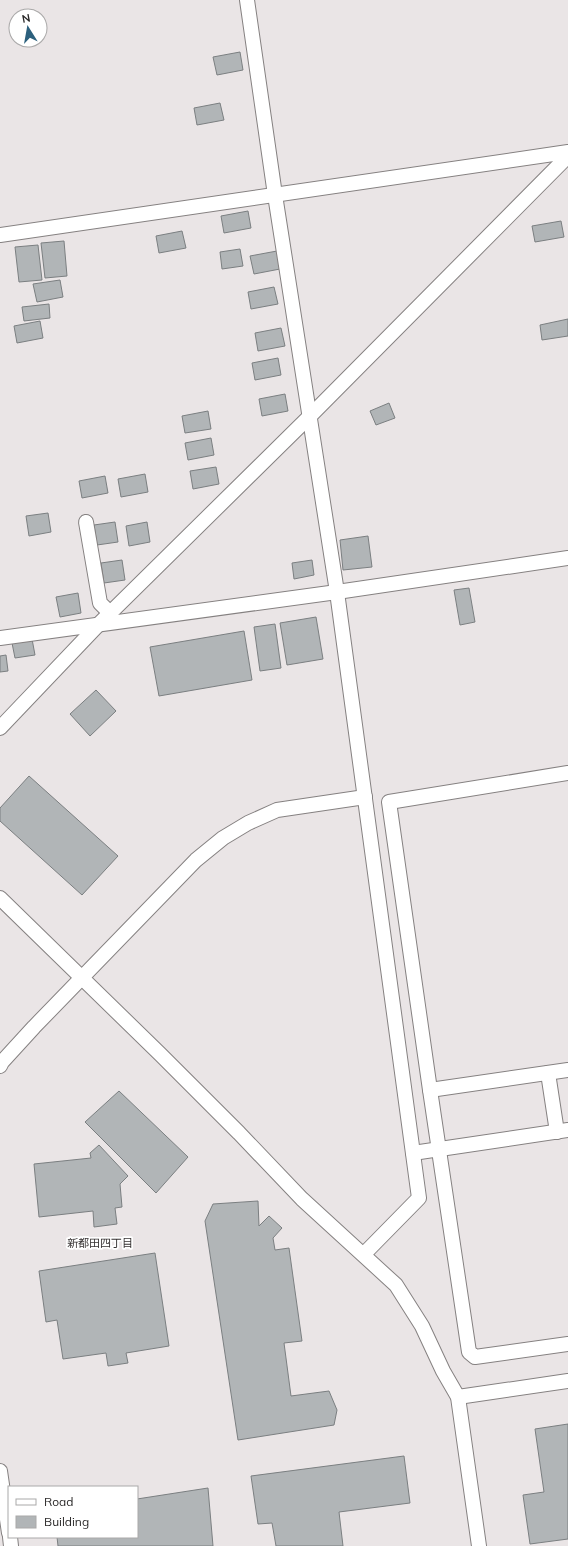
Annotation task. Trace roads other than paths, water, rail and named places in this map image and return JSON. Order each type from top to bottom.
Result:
[{"type":"street","points":[[247,0],[275,195],[337,592],[419,1198],[364,1254]]},
{"type":"street","points":[[0,235],[568,152]]},
{"type":"street","points":[[0,728],[100,623],[568,156]]},
{"type":"street","points":[[86,522],[100,603],[110,613]]},
{"type":"street","points":[[0,638],[100,623],[337,592],[568,558]]},
{"type":"street","points":[[568,773],[389,802],[469,1352],[475,1357],[568,1344]]},
{"type":"street","points":[[0,1066],[34,1027],[196,860],[223,838],[248,823],[276,810],[365,797]]},
{"type":"street","points":[[0,898],[182,1076],[302,1199],[364,1254],[396,1285],[422,1326],[443,1371],[458,1397],[479,1546]]},
{"type":"street","points":[[430,1090],[568,1070]]},
{"type":"street","points":[[413,1153],[563,1131],[548,1073]]},
{"type":"street","points":[[458,1397],[568,1381]]},
{"type":"street","points":[[0,1471],[8,1526]]},
{"type":"district","name":"新都田四丁目","points":[[100,1243]]}]
